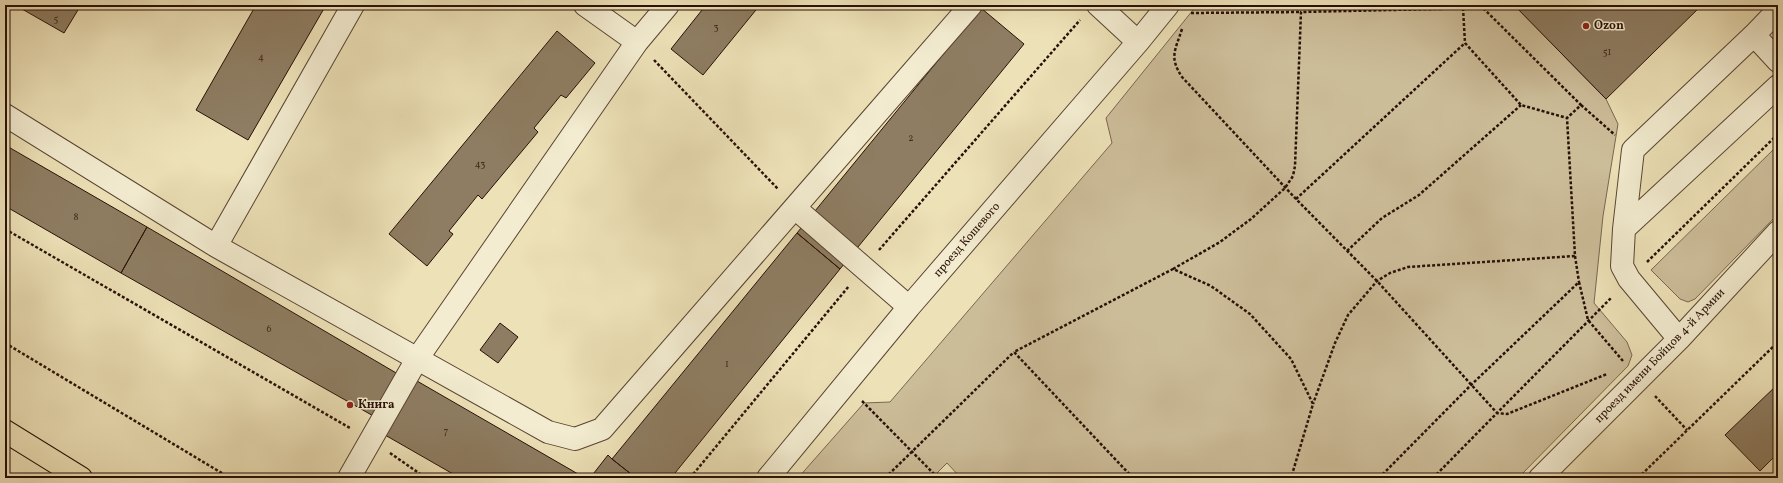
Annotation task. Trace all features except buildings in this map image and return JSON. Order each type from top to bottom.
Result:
[{"type":"main road","points":[[5,431],[81,478]]},
{"type":"street","points":[[216,246],[353,5]]},
{"type":"street","points":[[585,5],[637,42]]},
{"type":"street","points":[[349,478],[417,359],[637,42],[668,5]]},
{"type":"street","points":[[5,115],[216,246],[548,432],[575,438],[602,428],[796,208],[971,5]]},
{"type":"street","name":"проезд Кошевого","points":[[768,478],[909,307],[1138,42],[1178,9]]},
{"type":"street","points":[[1680,339],[1629,280],[1622,266],[1624,229],[1633,150],[1754,35],[1778,10]]},
{"type":"street","points":[[1090,11],[1138,42]]},
{"type":"street","points":[[1754,35],[1778,60]]},
{"type":"street","points":[[1624,229],[1778,86]]},
{"type":"street","points":[[796,208],[909,307]]},
{"type":"street","name":"проезд имени Бойцов 4-й Армии","points":[[1546,476],[1680,339],[1778,232]]},
{"type":"path","points":[[1481,5],[1581,105],[1633,150]]},
{"type":"path","points":[[1463,8],[1465,42],[1521,105],[1568,118]]},
{"type":"path","points":[[1178,9],[1301,12],[1483,8]]},
{"type":"path","points":[[690,478],[863,268],[1090,11]]},
{"type":"path","points":[[885,478],[1014,352],[1173,269],[1220,242],[1251,219],[1285,188],[1293,176],[1295,166],[1301,12]]},
{"type":"path","points":[[1183,26],[1174,54],[1175,66],[1182,78],[1285,188],[1377,282],[1497,413],[1507,414],[1614,372]]},
{"type":"path","points":[[637,42],[796,208]]},
{"type":"path","points":[[1296,199],[1465,42]]},
{"type":"path","points":[[1347,251],[1382,218],[1419,195],[1521,105]]},
{"type":"path","points":[[1581,105],[1568,118],[1575,256],[1579,282],[1588,320],[1628,366]]},
{"type":"path","points":[[1433,478],[1588,320],[1778,134]]},
{"type":"path","points":[[5,229],[371,440],[426,478]]},
{"type":"path","points":[[1291,478],[1313,404],[1335,343],[1348,315],[1377,282],[1390,273],[1408,267],[1575,256]]},
{"type":"path","points":[[1173,269],[1211,286],[1250,314],[1291,359],[1313,404]]},
{"type":"path","points":[[1378,478],[1579,282]]},
{"type":"path","points":[[1638,478],[1778,342]]},
{"type":"path","points":[[5,343],[230,478]]},
{"type":"path","points":[[1014,352],[1133,478]]},
{"type":"path","points":[[846,385],[938,478]]},
{"type":"shaded area","points":[[1197,5],[1514,5],[1606,99],[1618,124],[1603,216],[1594,303],[1627,342],[1632,355],[1628,366],[1518,478],[961,478],[947,463],[932,478],[798,478],[864,403],[890,402],[1112,143],[1106,118]]},
{"type":"shaded area","points":[[1778,145],[1778,214],[1695,299],[1688,302],[1680,299],[1651,270]]},
{"type":"place","name":"Ozon","points":[[1586,26]]},
{"type":"place","name":"Книга","points":[[350,405]]}]
